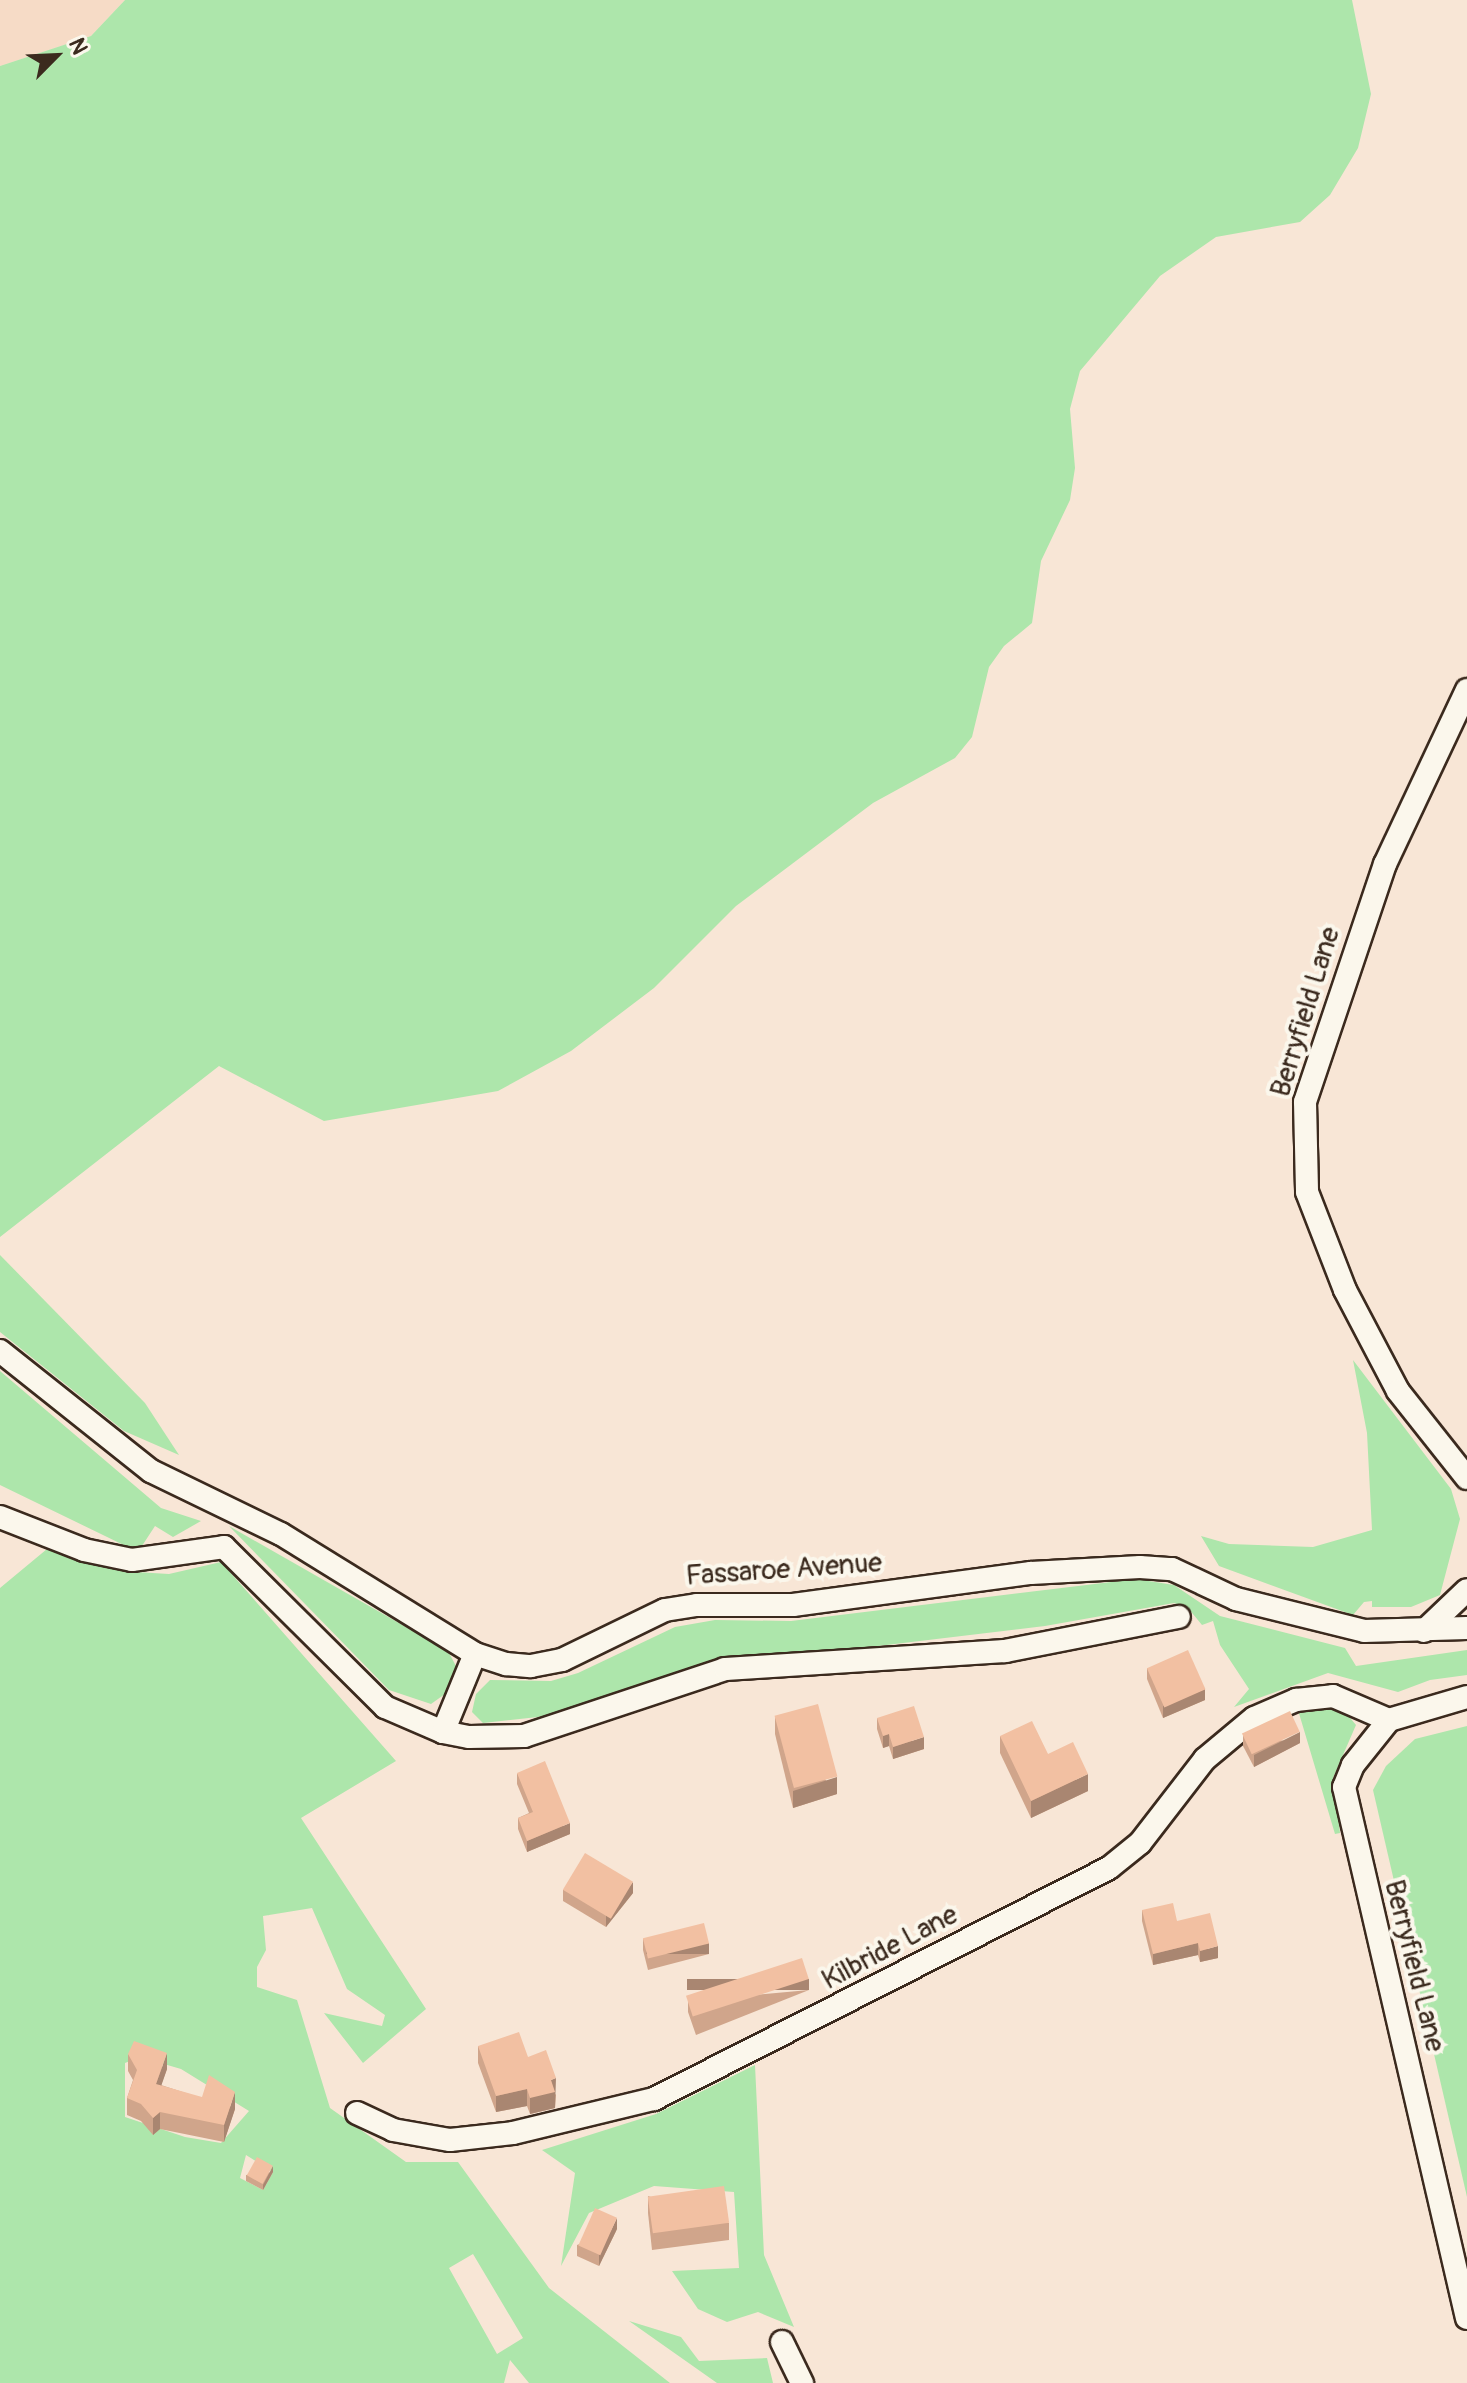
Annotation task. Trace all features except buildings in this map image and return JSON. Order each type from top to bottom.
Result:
[{"type":"street","name":"Berryfield Lane","points":[[1467,690],[1385,864],[1305,1102],[1307,1192],[1345,1290],[1398,1391],[1467,1475]]},
{"type":"street","name":"Fassaroe Avenue","points":[[0,1351],[151,1471],[281,1534],[475,1654],[531,1666],[562,1660],[676,1609],[793,1605],[1031,1573],[1140,1567],[1172,1569],[1236,1599],[1364,1631],[1467,1628]]},
{"type":"street","points":[[0,1517],[84,1550],[132,1560],[224,1547],[385,1707],[443,1732],[524,1736],[725,1669],[1005,1651],[1179,1617]]},
{"type":"street","points":[[1424,1631],[1467,1590]]},
{"type":"street","points":[[443,1732],[475,1654]]},
{"type":"street","name":"Kilbride Lane","points":[[357,2113],[393,2130],[450,2140],[513,2133],[654,2099],[1109,1868],[1140,1843],[1205,1759],[1254,1718],[1296,1700],[1333,1696],[1389,1720]]},
{"type":"street","points":[[1389,1720],[1467,1697]]},
{"type":"street","name":"Berryfield Lane","points":[[1389,1720],[1353,1765],[1344,1787],[1467,2318]]},
{"type":"street","points":[[782,2342],[802,2383]]},
{"type":"shaded area","points":[[0,0],[125,0],[91,36],[0,66]]},
{"type":"green space","points":[[125,0],[1352,0],[1371,94],[1358,148],[1330,195],[1300,222],[1216,237],[1160,276],[1080,371],[1070,409],[1075,468],[1070,500],[1041,561],[1032,623],[1004,646],[989,667],[972,737],[955,758],[873,803],[736,906],[654,988],[571,1051],[498,1091],[324,1121],[219,1066],[0,1237],[0,66],[91,36]]},
{"type":"green space","points":[[0,1255],[145,1403],[179,1455],[124,1431],[0,1332]]},
{"type":"green space","points":[[1353,1360],[1451,1489],[1460,1519],[1440,1595],[1411,1607],[1372,1607],[1372,1601],[1364,1602],[1353,1615],[1219,1566],[1201,1536],[1229,1544],[1313,1547],[1372,1530],[1367,1433]]},
{"type":"green space","points":[[0,1371],[161,1508],[201,1521],[173,1537],[155,1526],[138,1552],[0,1485]]},
{"type":"green space","points":[[229,1526],[448,1651],[457,1668],[445,1694],[431,1704],[389,1690]]},
{"type":"green space","points":[[47,1549],[136,1572],[169,1574],[221,1562],[396,1761],[301,1818],[426,2009],[363,2063],[324,2013],[382,2026],[385,2015],[347,1989],[312,1908],[263,1916],[266,1950],[257,1967],[257,1987],[297,2000],[330,2108],[406,2162],[458,2162],[549,2288],[670,2383],[529,2383],[510,2360],[504,2383],[0,2383],[0,1588]],"holes":[[[140,2057],[181,2069],[249,2111],[221,2143],[185,2137],[125,2117],[125,2063]],[[246,2155],[273,2172],[263,2190],[240,2178]],[[473,2254],[523,2338],[497,2354],[449,2268]]]},
{"type":"green space","points":[[1136,1579],[1174,1585],[1220,1616],[1345,1648],[1356,1666],[1467,1650],[1467,1675],[1430,1680],[1398,1692],[1328,1673],[1234,1707],[1249,1689],[1220,1645],[1213,1621],[1202,1625],[1188,1608],[1174,1603],[1045,1626],[828,1652],[538,1717],[483,1723],[472,1712],[476,1694],[490,1680],[551,1681],[578,1673],[675,1627],[715,1620],[791,1621]]},
{"type":"green space","points":[[1323,1707],[1346,1713],[1356,1725],[1333,1778],[1340,1833],[1335,1834],[1298,1710]]},
{"type":"green space","points":[[1467,1726],[1467,2197],[1373,1790],[1386,1766],[1415,1739]]},
{"type":"green space","points":[[755,2065],[764,2255],[794,2327],[758,2312],[727,2322],[698,2309],[672,2271],[739,2268],[734,2192],[654,2186],[589,2213],[561,2266],[575,2173],[542,2150],[656,2114]]},
{"type":"green space","points":[[629,2321],[681,2337],[699,2361],[767,2358],[773,2383],[717,2383]]}]
